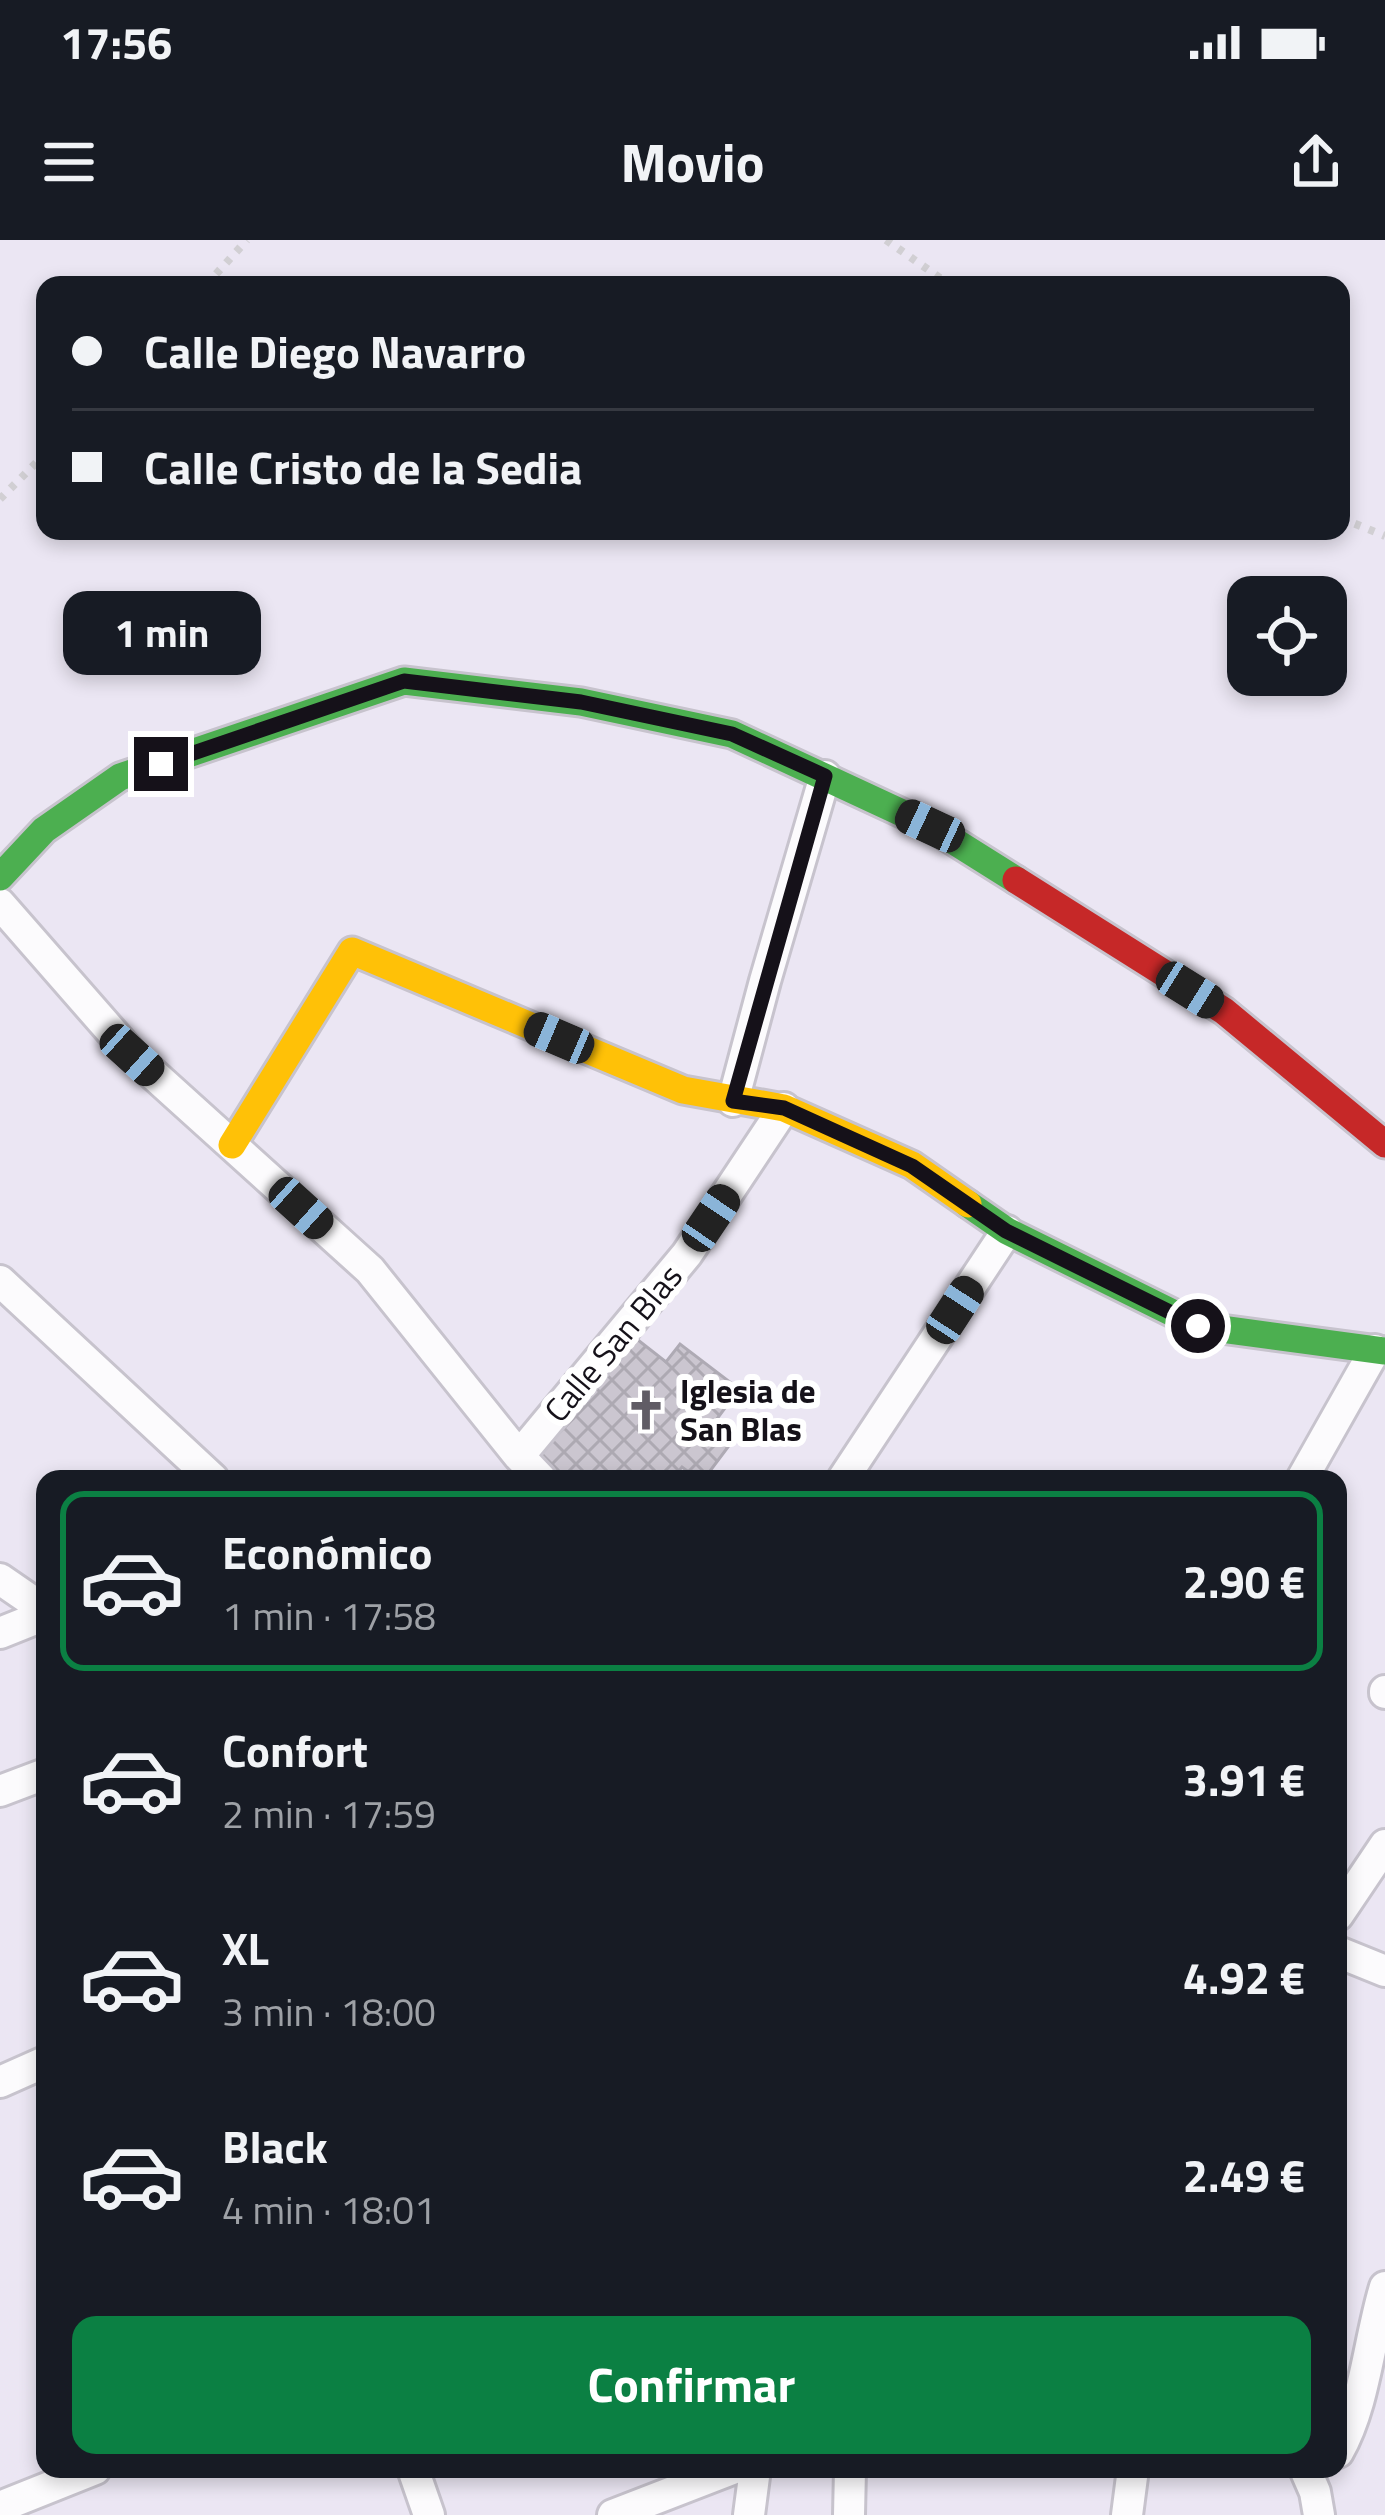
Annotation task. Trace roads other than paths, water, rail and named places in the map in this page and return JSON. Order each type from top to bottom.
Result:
[{"type":"street","points":[[0,878],[44,830],[120,777],[404,681],[581,702],[732,734],[930,826],[1224,1011],[1383,1140]]},
{"type":"street","points":[[733,1101],[825,776]]},
{"type":"street","points":[[0,904],[132,1055],[370,1270],[532,1470]]},
{"type":"street","points":[[232,1144],[352,951],[683,1090],[784,1108],[912,1166],[1006,1231],[1198,1326],[1380,1351],[1307,1470]]},
{"type":"street","name":"Calle San Blas","points":[[519,1456],[687,1254],[784,1108]]},
{"type":"street","points":[[856,1470],[1006,1231]]},
{"type":"street","points":[[0,1281],[203,1470]]},
{"type":"street","points":[[0,1579],[36,1605]]},
{"type":"street","points":[[0,1633],[36,1616]]},
{"type":"street","points":[[0,1791],[36,1777]]},
{"type":"street","points":[[1347,1902],[1385,1845]]},
{"type":"street","points":[[1347,1956],[1385,1971]]},
{"type":"street","points":[[0,2082],[36,2066]]},
{"type":"street","points":[[1347,2431],[1377,2362],[1377,2314],[1385,2287]]},
{"type":"street","points":[[0,2507],[72,2478]]},
{"type":"street","points":[[416,2478],[429,2515]]},
{"type":"street","points":[[613,2515],[709,2478]]},
{"type":"street","points":[[749,2515],[754,2478]]},
{"type":"street","points":[[830,2515],[831,2478]]},
{"type":"street","points":[[849,2515],[850,2478]]},
{"type":"street","points":[[1127,2515],[1132,2478]]},
{"type":"place","name":"Iglesia de San Blas","points":[[646,1410]]}]
